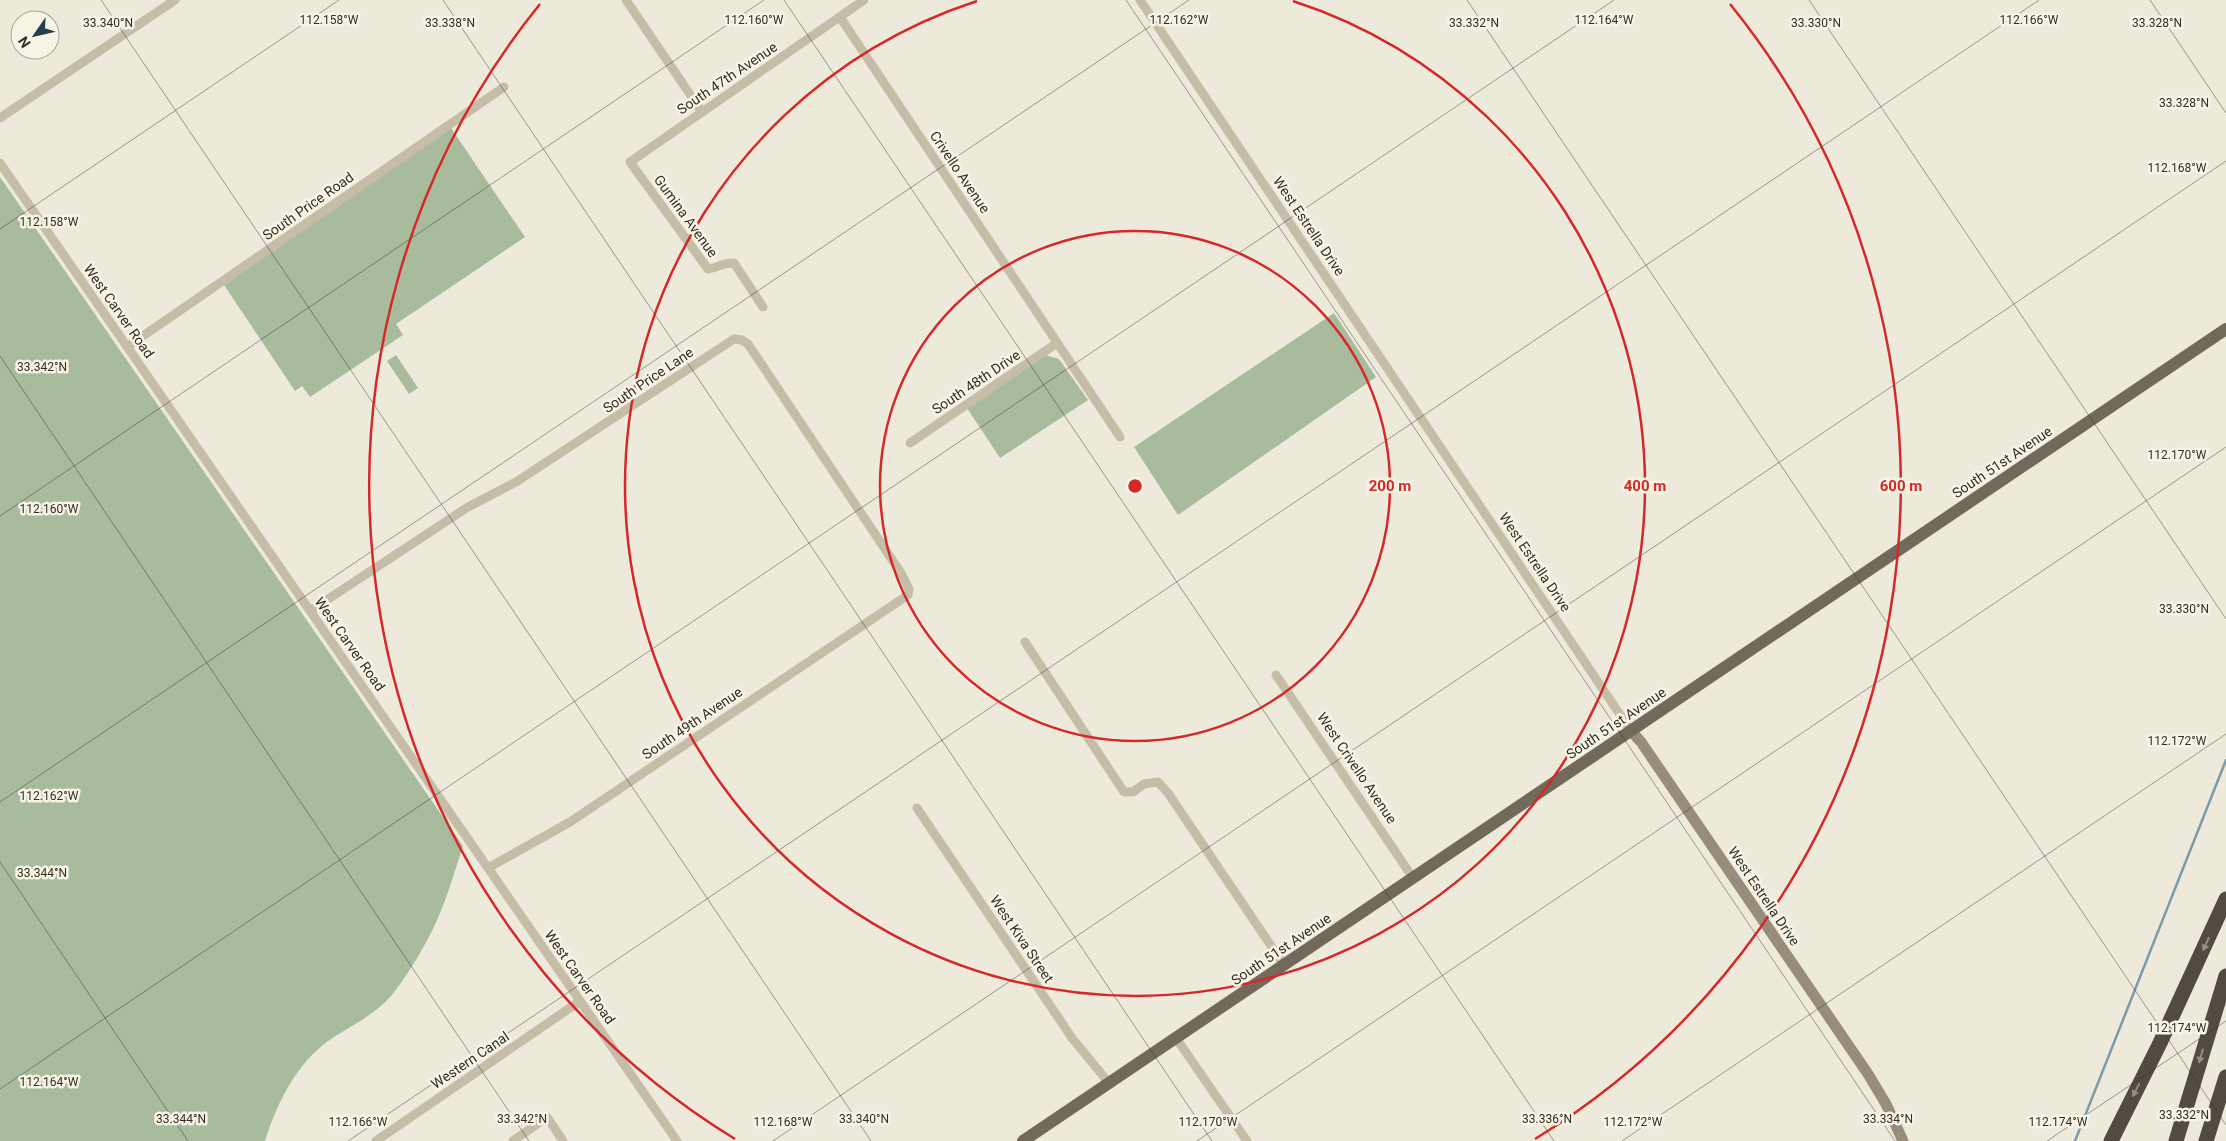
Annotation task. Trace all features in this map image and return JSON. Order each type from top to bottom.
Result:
[{"type":"highway","points":[[2110,1141],[2160,1043],[2226,899]]},
{"type":"highway","points":[[2176,1141],[2226,976]]},
{"type":"highway","points":[[2206,1141],[2226,1077]]},
{"type":"main road","name":"South 51st Avenue","points":[[1023,1141],[2226,329]]},
{"type":"main road","name":"West Estrella Drive","points":[[1631,731],[1641,742],[1868,1074],[1886,1104],[1903,1141]]},
{"type":"street","points":[[0,118],[175,0]]},
{"type":"street","points":[[626,0],[702,112]]},
{"type":"street","name":"South 47th Avenue","points":[[630,162],[864,0]]},
{"type":"street","name":"West Estrella Drive","points":[[1140,0],[1631,731]]},
{"type":"street","name":"Crivello Avenue","points":[[840,17],[1057,343]]},
{"type":"street","name":"South Price Road","points":[[127,347],[504,87]]},
{"type":"street","name":"Gumina Avenue","points":[[630,162],[708,269],[713,269],[725,262],[734,263],[763,306]]},
{"type":"street","name":"West Carver Road","points":[[0,163],[127,347],[316,607],[488,868],[677,1141]]},
{"type":"street","name":"South Price Lane","points":[[316,607],[468,507],[516,482],[734,339],[742,340],[748,344],[901,573],[909,589],[908,595]]},
{"type":"street","points":[[1057,343],[1120,437]]},
{"type":"street","name":"South 48th Drive","points":[[910,443],[1057,343]]},
{"type":"street","name":"South 49th Avenue","points":[[488,868],[570,822],[908,595]]},
{"type":"street","points":[[1025,642],[1124,792],[1133,792],[1144,784],[1158,782],[1284,965]]},
{"type":"street","name":"West Crivello Avenue","points":[[1276,675],[1413,878]]},
{"type":"street","name":"West Kiva Street","points":[[917,808],[1072,1038],[1109,1083]]},
{"type":"street","name":"Western Canal","points":[[376,1141],[580,1001]]},
{"type":"street","points":[[1176,1038],[1246,1141]]},
{"type":"street","points":[[513,1141],[547,1117],[563,1141]]},
{"type":"green space","points":[[451,128],[525,237],[396,324],[403,335],[310,397],[302,386],[295,391],[224,285]]},
{"type":"green space","points":[[0,177],[463,846],[438,918],[423,948],[404,978],[391,996],[376,1010],[323,1045],[303,1065],[287,1088],[265,1141],[0,1141]]},
{"type":"green space","points":[[1334,313],[1376,377],[1178,515],[1134,447]]},
{"type":"green space","points":[[396,355],[418,388],[409,394],[387,361]]},
{"type":"green space","points":[[1045,355],[1059,359],[1088,400],[1000,458],[967,408]]},
{"type":"waterway","points":[[2075,1141],[2226,760]]}]
